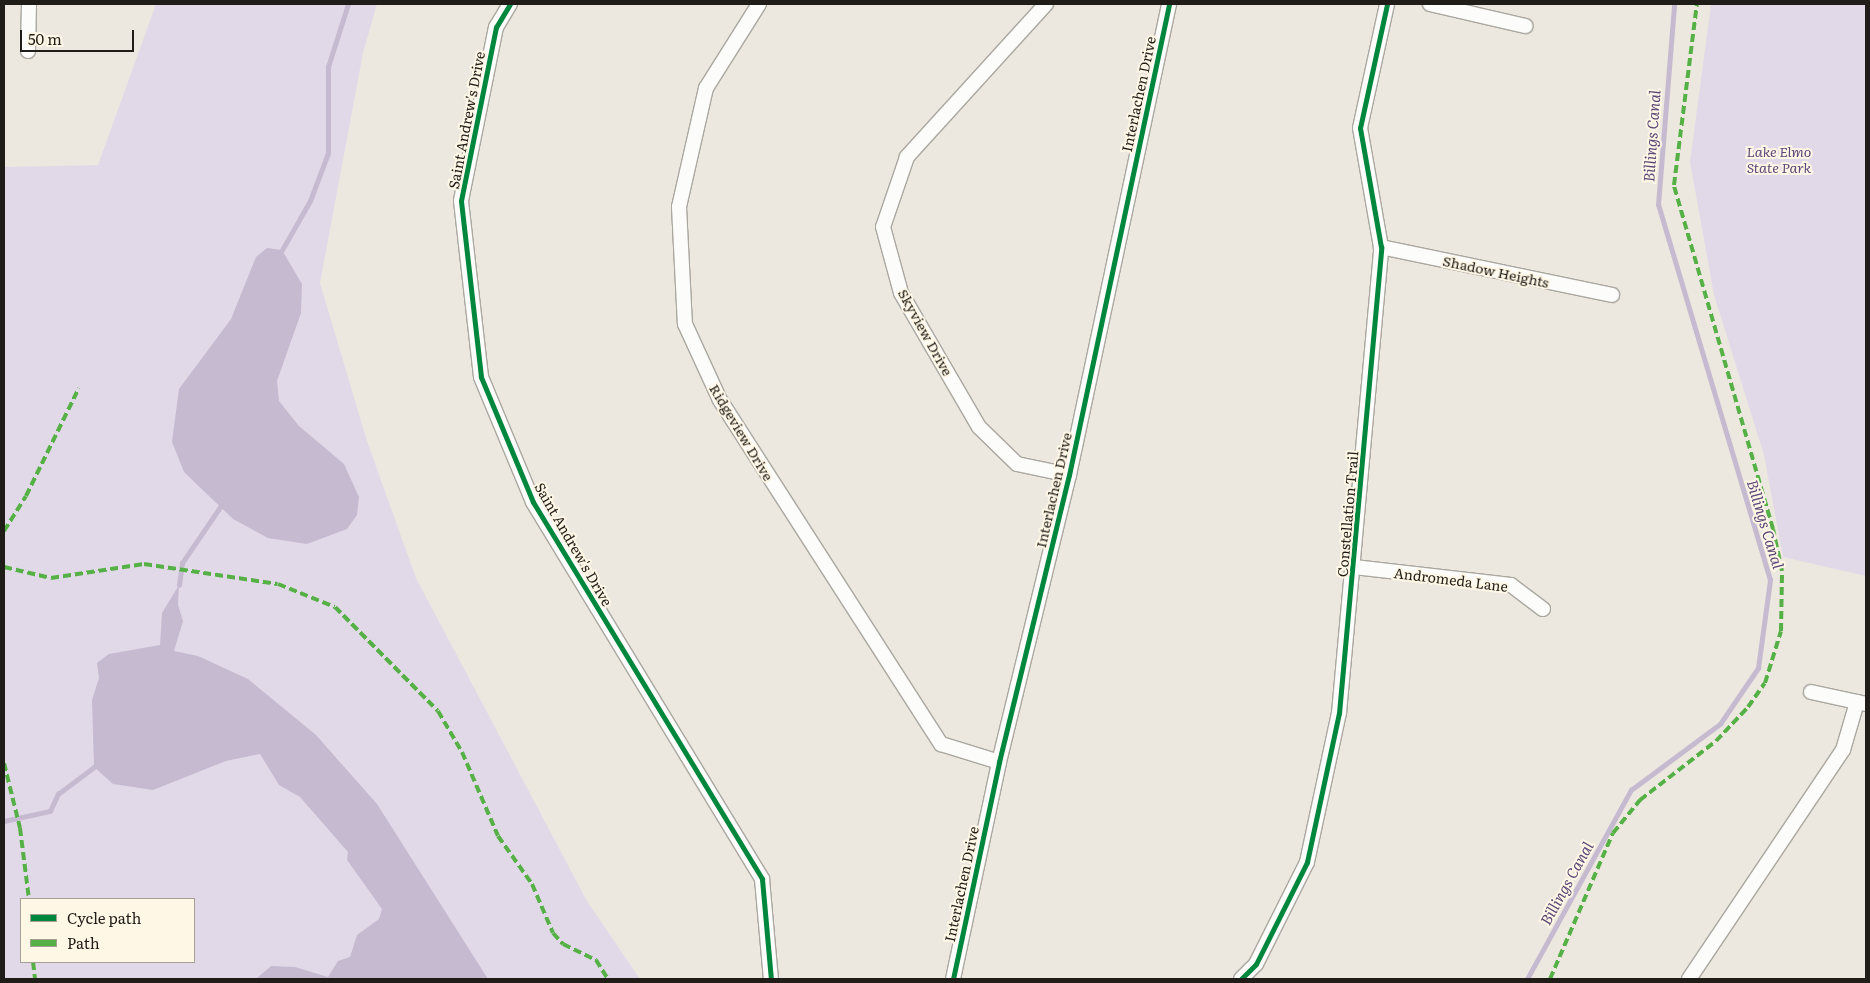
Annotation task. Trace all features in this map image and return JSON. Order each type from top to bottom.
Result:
[{"type":"street","points":[[28,51],[29,4]]},
{"type":"street","name":"Saint Andrew's Drive","points":[[510,4],[496,27],[461,201],[481,377],[533,502],[762,879],[771,979]]},
{"type":"street","name":"Ridgeview Drive","points":[[759,4],[706,88],[679,207],[685,324],[720,400],[940,744],[998,762]]},
{"type":"street","name":"Skyview Drive","points":[[1046,4],[907,157],[884,227],[901,293],[979,427],[1017,464],[1069,475]]},
{"type":"street","name":"Interlachen Drive","points":[[953,979],[998,762],[1069,475],[1169,4]]},
{"type":"street","name":"Constellation Trail","points":[[1241,979],[1256,964],[1307,862],[1339,713],[1354,567],[1381,247],[1360,128],[1387,4]]},
{"type":"street","points":[[1430,4],[1525,26]]},
{"type":"street","name":"Shadow Heights","points":[[1381,247],[1612,295]]},
{"type":"street","name":"Andromeda Lane","points":[[1354,567],[1511,585],[1542,608]]},
{"type":"street","points":[[1689,979],[1843,750],[1861,703],[1811,692]]},
{"type":"green space","points":[[156,4],[377,4],[363,53],[320,283],[367,441],[416,578],[587,901],[640,979],[4,979],[4,167],[98,165]]},
{"type":"green space","name":"Lake Elmo State Park","points":[[1711,4],[1866,4],[1866,576],[1783,557],[1764,455],[1714,295],[1690,162]]},
{"type":"shaded area","points":[[267,248],[282,250],[302,284],[301,313],[277,381],[279,401],[299,426],[344,464],[359,497],[357,515],[347,529],[307,544],[268,538],[233,519],[184,472],[172,442],[179,389],[231,319],[256,257]]},
{"type":"shaded area","points":[[179,585],[178,605],[183,621],[174,651],[198,656],[248,679],[316,735],[377,804],[488,979],[256,979],[271,966],[295,967],[328,977],[338,961],[350,957],[357,935],[379,919],[382,909],[347,860],[348,852],[300,797],[279,785],[260,754],[226,761],[153,790],[113,784],[94,767],[92,700],[99,678],[97,663],[109,654],[160,645],[162,613]]},
{"type":"waterway","points":[[282,250],[310,201],[328,153],[328,67],[348,4]]},
{"type":"waterway","name":"Billings Canal","points":[[1527,979],[1631,790],[1720,724],[1758,668],[1770,580],[1658,205],[1674,4]]},
{"type":"waterway","points":[[179,585],[182,563],[220,507]]},
{"type":"waterway","points":[[4,821],[50,811],[58,794],[94,767]]},
{"type":"marked path","points":[[1550,979],[1613,833],[1640,800],[1716,741],[1748,707],[1765,683],[1781,631],[1782,571],[1773,529],[1674,185],[1697,4]]},
{"type":"marked path","points":[[4,531],[26,496],[79,388]]},
{"type":"marked path","points":[[4,567],[51,578],[144,564],[278,584],[335,607],[438,711],[462,752],[498,836],[532,884],[553,933],[563,944],[596,960],[608,979]]},
{"type":"marked path","points":[[4,763],[20,828],[29,898]]},
{"type":"marked path","points":[[33,963],[35,979]]},
{"type":"cycle path","points":[[510,4],[496,27],[461,201],[481,377],[533,502],[762,879],[771,979]]},
{"type":"cycle path","points":[[953,979],[999,762],[1069,475],[1169,4]]},
{"type":"cycle path","points":[[1241,979],[1256,964],[1307,862],[1339,713],[1381,247],[1360,128],[1387,4]]}]
